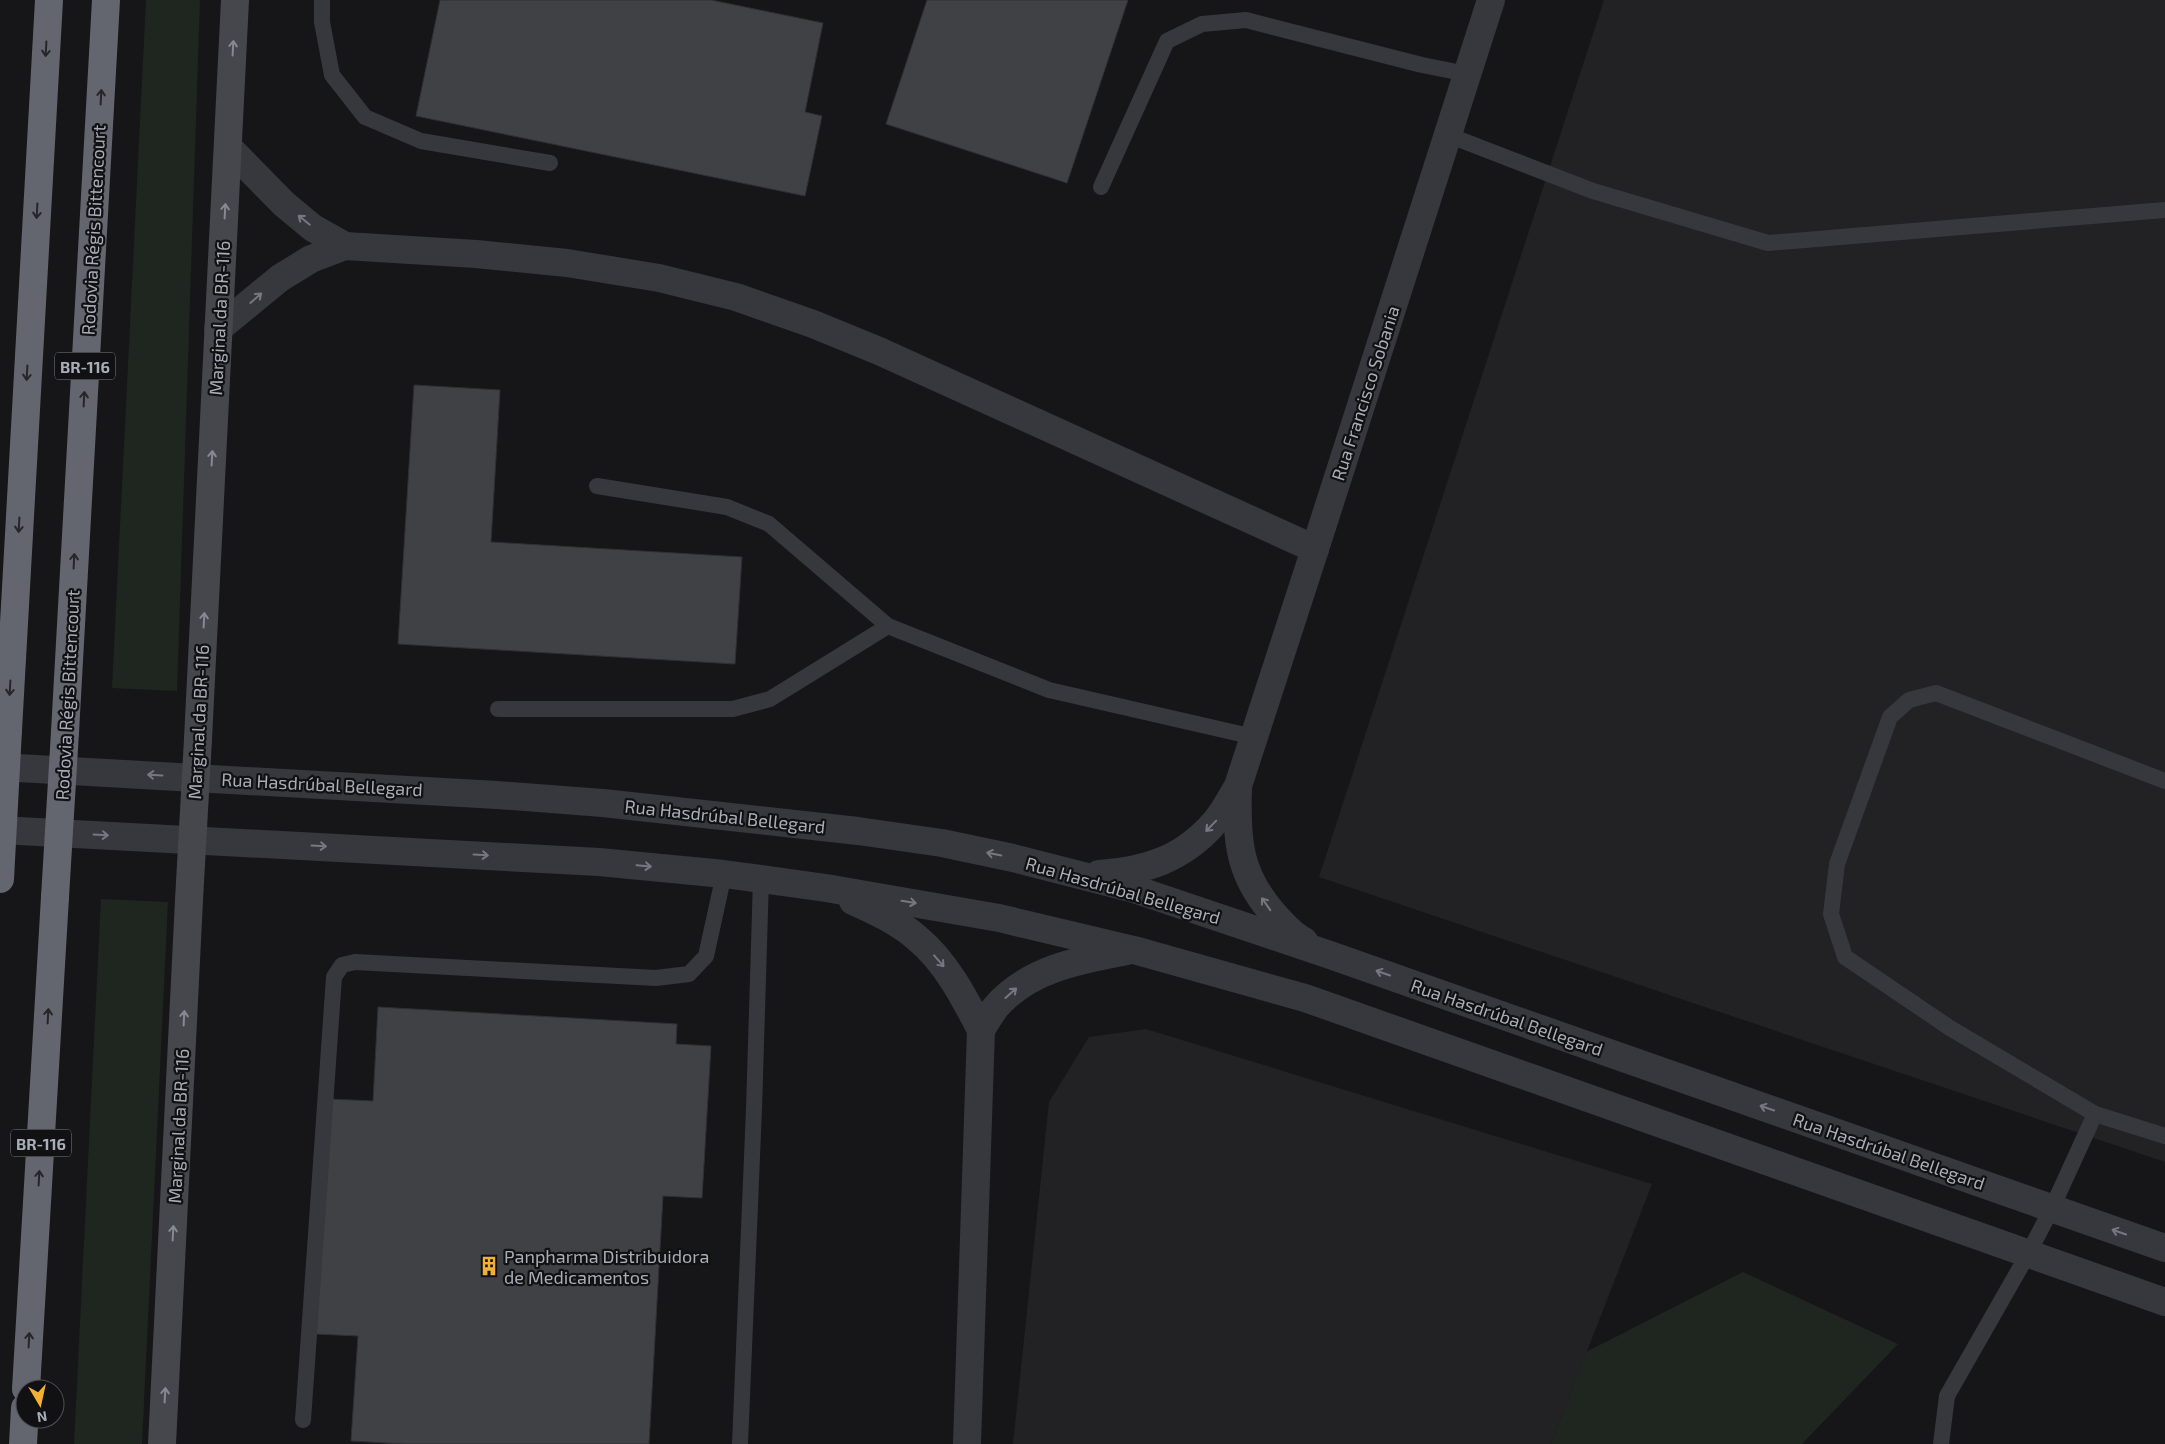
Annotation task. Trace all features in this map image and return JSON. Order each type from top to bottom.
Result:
[{"type":"highway","points":[[0,880],[49,0]]},
{"type":"highway","name":"Rodovia Régis Bittencourt","points":[[27,1379],[106,0]]},
{"type":"highway","points":[[23,1444],[24,1429]]},
{"type":"main road","name":"Marginal da BR-116","points":[[162,1444],[235,0]]},
{"type":"street","name":"Rua Francisco Sobania","points":[[1085,875],[1128,872],[1162,862],[1196,842],[1203,835],[1216,821],[1238,786],[1491,0]]},
{"type":"street","points":[[228,147],[284,204],[313,228],[345,246]]},
{"type":"street","points":[[218,329],[280,278],[311,259],[345,246],[476,254],[567,263],[659,278],[736,297],[813,324],[880,351],[1315,549]]},
{"type":"street","name":"Rua Hasdrúbal Bellegard","points":[[0,767],[497,795],[688,811],[858,831],[942,844],[1085,875],[1134,889],[1330,954],[2165,1248]]},
{"type":"street","name":"Rua Francisco Sobania","points":[[1238,786],[1237,829],[1245,868],[1266,905],[1295,936],[1330,954]]},
{"type":"street","points":[[0,830],[541,858],[724,874],[826,888],[999,918],[1134,950],[1263,985],[1341,1010],[2165,1302]]},
{"type":"street","points":[[826,888],[882,915],[917,938],[943,964],[965,999],[980,1030],[967,1444]]},
{"type":"street","points":[[980,1030],[996,1008],[1021,985],[1051,969],[1085,959],[1134,950]]},
{"type":"lane","points":[[322,0],[322,22],[332,75],[365,117],[420,141],[550,163]]},
{"type":"lane","points":[[1101,187],[1167,41],[1202,24],[1246,20],[1422,65],[1467,74]]},
{"type":"lane","points":[[1448,135],[1593,191],[1768,243],[2165,210]]},
{"type":"lane","points":[[597,486],[727,507],[769,524],[888,626],[1049,690],[1254,737]]},
{"type":"lane","points":[[498,708],[733,709],[770,699],[888,626]]},
{"type":"lane","points":[[2165,781],[1936,693],[1909,700],[1890,717],[1836,864],[1832,914],[1845,957],[1950,1028],[2095,1114],[2165,1136]]},
{"type":"lane","points":[[303,1420],[334,977],[342,966],[355,962],[656,978],[689,974],[706,956],[724,874]]},
{"type":"lane","points":[[740,1444],[754,1109],[761,879]]},
{"type":"lane","points":[[1941,1444],[1947,1396],[2028,1254],[2052,1208],[2095,1114]]},
{"type":"shaded area","points":[[146,0],[200,0],[177,691],[112,688]]},
{"type":"shaded area","points":[[1604,0],[2165,0],[2165,1162],[1319,877]]},
{"type":"shaded area","points":[[101,899],[168,902],[142,1444],[74,1444]]},
{"type":"shaded area","points":[[1146,1029],[1652,1184],[1551,1444],[1013,1444],[1049,1102],[1089,1037]]},
{"type":"shaded area","points":[[1743,1272],[1898,1344],[1802,1444],[1551,1444],[1586,1352]]},
{"type":"building","points":[[440,0],[711,0],[823,23],[805,112],[822,116],[805,196],[416,116]]},
{"type":"building","points":[[927,0],[1128,0],[1067,183],[886,124]]},
{"type":"building","points":[[414,385],[500,390],[491,542],[742,557],[735,664],[398,644]]},
{"type":"building","name":"Panpharma Distribuidora de Medicamentos","points":[[378,1007],[677,1024],[676,1044],[711,1046],[702,1198],[663,1196],[649,1444],[403,1444],[351,1441],[358,1336],[316,1334],[329,1099],[373,1101]]},
{"type":"place","name":"Panpharma Distribuidora de Medicamentos","points":[[489,1266]]}]
